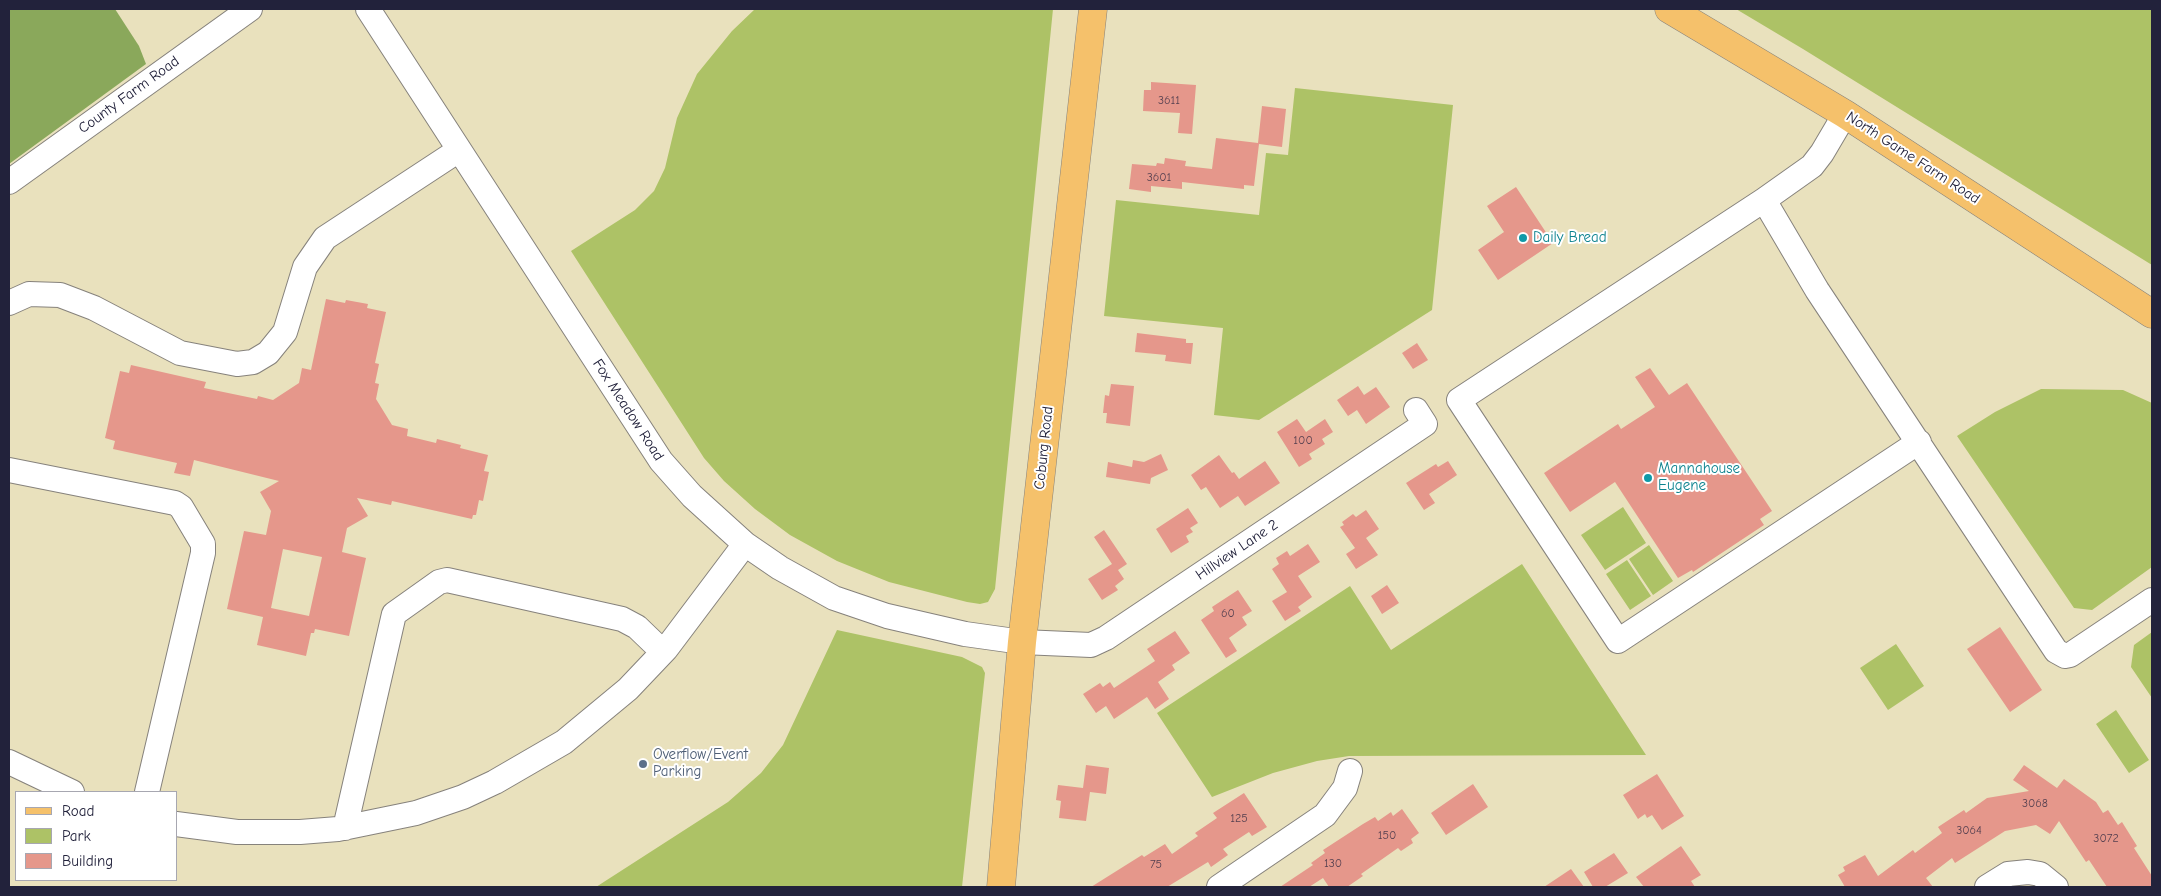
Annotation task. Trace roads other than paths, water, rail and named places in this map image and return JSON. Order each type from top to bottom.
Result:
[{"type":"main road","name":"Coburg Road","points":[[1001,887],[1022,642],[1093,9]]},
{"type":"main road","name":"North Game Farm Road","points":[[1669,9],[1845,114],[2152,314]]},
{"type":"street","name":"County Farm Road","points":[[9,182],[250,9]]},
{"type":"street","name":"Fox Meadow Road","points":[[368,9],[661,461],[692,496],[745,544],[809,586],[866,610],[921,625],[1022,642]]},
{"type":"street","points":[[1845,114],[1822,154],[1812,166],[1764,200],[1458,400],[1618,641],[1919,442]]},
{"type":"street","points":[[9,303],[29,294],[60,295],[94,308],[180,353],[237,364],[253,362],[274,347],[285,332],[306,267],[324,238],[459,150]]},
{"type":"street","points":[[1764,200],[1817,290],[2056,651],[2065,656],[2070,655],[2152,600]]},
{"type":"street","name":"Hillview Lane 2","points":[[1022,642],[1085,646],[1106,638],[1425,424],[1416,410]]},
{"type":"street","points":[[9,470],[175,503],[180,506],[203,544],[203,553],[147,791]]},
{"type":"street","points":[[178,824],[262,832],[300,832],[345,828],[402,817],[434,807],[462,797],[518,770],[564,742],[592,721],[628,689],[662,652],[745,544]]},
{"type":"street","points":[[345,828],[394,614],[439,582],[447,580],[622,619],[637,627],[662,652]]},
{"type":"street","points":[[9,762],[70,791]]},
{"type":"street","points":[[1218,887],[1325,815],[1345,788],[1350,771]]},
{"type":"street","points":[[1988,887],[2008,874],[2018,872],[2040,874],[2056,887]]},
{"type":"place","name":"Daily Bread","points":[[1523,238]]},
{"type":"place","name":"Mannahouse Eugene","points":[[1648,478]]},
{"type":"place","name":"Overflow/Event Parking","points":[[643,764]]}]
